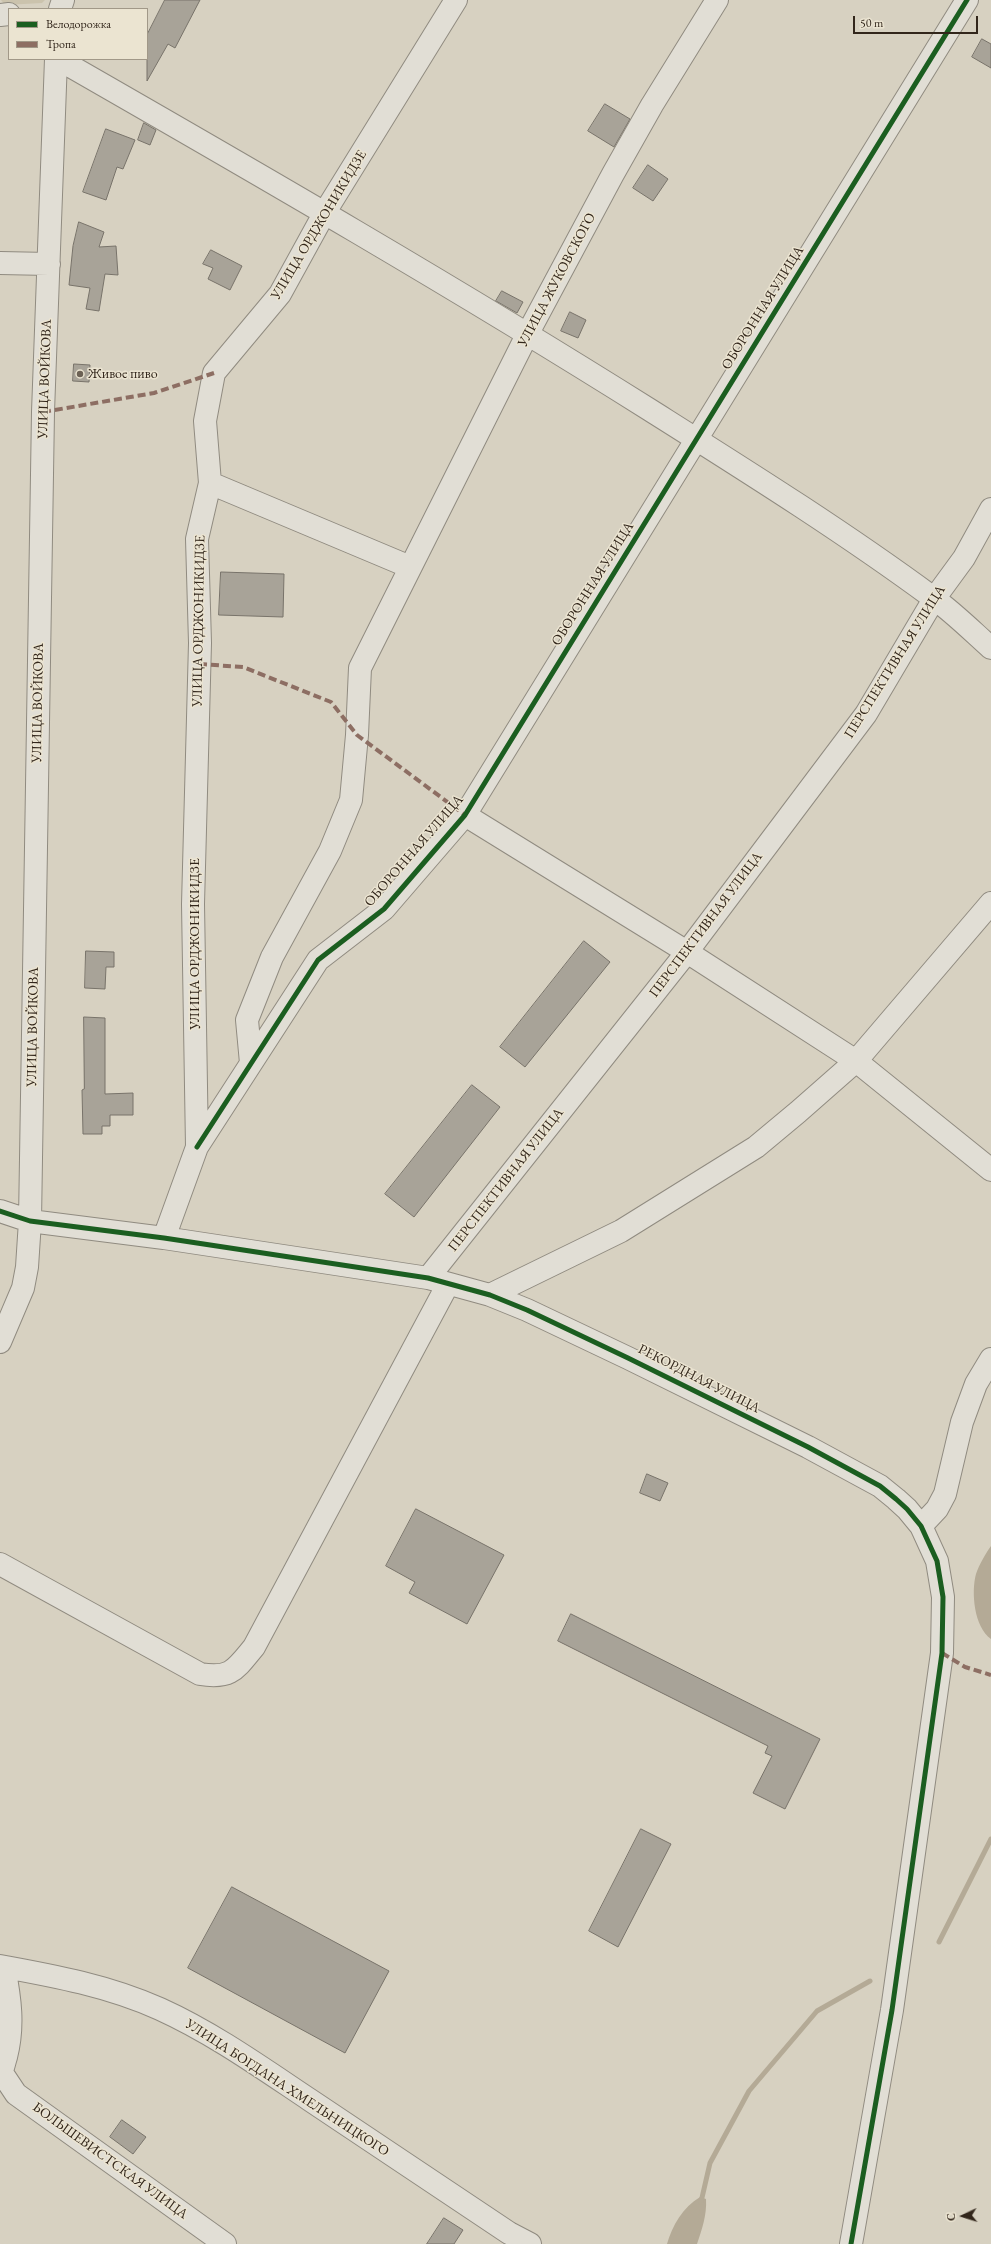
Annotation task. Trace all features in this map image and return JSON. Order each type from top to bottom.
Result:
[{"type":"street","name":"УЛИЦА ОРДЖОНИКИДЗЕ","points":[[164,1238],[197,1147],[193,904],[200,643],[197,539],[210,483],[205,421],[214,373],[280,294],[325,212],[456,0]]},
{"type":"street","name":"УЛИЦА ЖУКОВСКОГО","points":[[251,1063],[247,1020],[272,957],[330,850],[351,800],[357,735],[360,668],[528,333],[613,174],[652,105],[717,0]]},
{"type":"street","name":"ОБОРОННАЯ УЛИЦА","points":[[197,1147],[318,960],[384,909],[465,815],[967,0]]},
{"type":"street","name":"УЛИЦА ВОЙКОВА","points":[[2,1331],[24,1281],[30,1221],[43,412],[57,60]]},
{"type":"street","points":[[59,60],[325,212],[528,333],[798,504],[934,599],[991,648]]},
{"type":"street","points":[[0,263],[49,264]]},
{"type":"street","points":[[210,483],[410,567]]},
{"type":"street","name":"ПЕРСПЕКТИВНАЯ УЛИЦА","points":[[0,1564],[200,1674],[218,1677],[235,1670],[254,1647],[438,1281],[866,714],[934,599],[964,558],[991,509]]},
{"type":"street","name":"ПЕРСПЕКТИВНАЯ УЛИЦА","points":[[964,558],[991,538]]},
{"type":"street","points":[[465,815],[687,952],[856,1061],[991,1170]]},
{"type":"street","points":[[490,1295],[621,1231],[712,1176],[756,1147],[856,1061],[991,903]]},
{"type":"street","name":"РЕКОРДНАЯ УЛИЦА","points":[[0,1212],[30,1221],[164,1238],[438,1281],[490,1295],[527,1310],[628,1358],[880,1486],[907,1509],[921,1526],[937,1561],[941,1579],[944,1618],[942,1652],[892,2010],[851,2244]]},
{"type":"street","points":[[921,1526],[937,1509],[945,1494],[962,1422],[976,1384],[991,1359]]},
{"type":"street","points":[[1,2074],[11,2030],[10,1999],[2,1966]]},
{"type":"street","name":"УЛИЦА БОГДАНА ХМЕЛЬНИЦКОГО","points":[[2,1966],[83,1982],[113,1991],[161,2010],[189,2024],[262,2068],[505,2238],[530,2244]]},
{"type":"street","name":"БОЛЬШЕВИСТСКАЯ УЛИЦА","points":[[1,2074],[16,2094],[225,2244]]},
{"type":"shaded area","points":[[1,0],[45,0],[42,3],[5,5]]},
{"type":"shaded area","points":[[991,1546],[991,1639],[985,1634],[977,1618],[974,1590],[977,1570]]},
{"type":"shaded area","points":[[700,2197],[706,2199],[706,2211],[697,2244],[667,2244],[675,2224],[683,2212]]},
{"type":"building","points":[[165,0],[200,0],[175,48],[168,44],[147,81],[148,33]]},
{"type":"building","points":[[982,39],[991,44],[991,68],[972,57]]},
{"type":"building","points":[[605,104],[630,119],[614,147],[588,131]]},
{"type":"building","points":[[144,123],[156,130],[150,145],[138,140]]},
{"type":"building","points":[[106,129],[135,140],[123,169],[117,167],[106,200],[83,192]]},
{"type":"building","points":[[648,165],[668,179],[653,201],[633,188]]},
{"type":"building","points":[[79,222],[104,232],[99,247],[116,246],[118,275],[105,274],[99,311],[86,309],[90,288],[69,285],[73,246]]},
{"type":"building","points":[[211,250],[242,266],[230,290],[208,279],[213,268],[203,264]]},
{"type":"building","points":[[502,291],[523,302],[517,313],[496,301]]},
{"type":"building","points":[[570,312],[586,320],[578,338],[561,331]]},
{"type":"building","points":[[74,364],[90,365],[89,382],[73,381]]},
{"type":"building","points":[[221,572],[284,574],[283,617],[219,615]]},
{"type":"building","points":[[584,941],[610,962],[525,1067],[500,1047]]},
{"type":"building","points":[[86,951],[114,952],[114,967],[106,967],[105,989],[85,988]]},
{"type":"building","points":[[84,1017],[105,1018],[105,1094],[133,1093],[133,1115],[110,1115],[110,1126],[102,1126],[102,1134],[83,1134],[82,1090],[84,1089]]},
{"type":"building","points":[[472,1085],[500,1107],[414,1217],[385,1194]]},
{"type":"building","points":[[647,1474],[668,1483],[660,1501],[640,1493]]},
{"type":"building","points":[[416,1509],[504,1555],[467,1624],[409,1593],[415,1582],[386,1566]]},
{"type":"building","points":[[571,1614],[820,1739],[785,1809],[753,1793],[772,1756],[765,1753],[768,1746],[558,1641]]},
{"type":"building","points":[[641,1829],[671,1844],[618,1947],[589,1931]]},
{"type":"building","points":[[232,1887],[389,1971],[345,2053],[188,1968]]},
{"type":"building","points":[[122,2120],[146,2137],[133,2154],[110,2137]]},
{"type":"building","points":[[444,2218],[463,2230],[454,2244],[427,2244]]},
{"type":"waterway","points":[[939,1942],[991,1839]]},
{"type":"waterway","points":[[701,2202],[710,2163],[749,2091],[817,2011],[870,1981]]},
{"type":"marked path","points":[[43,412],[154,393],[214,373]]},
{"type":"marked path","points":[[199,664],[243,667],[331,702],[357,735],[465,815]]},
{"type":"marked path","points":[[942,1653],[965,1667],[991,1675]]},
{"type":"cycle path","points":[[197,1147],[318,960],[384,909],[465,815],[967,0]]},
{"type":"cycle path","points":[[0,1211],[30,1221],[164,1238],[428,1278],[490,1295],[527,1310],[628,1358],[808,1447],[880,1486],[907,1509],[921,1526],[937,1561],[943,1597],[942,1653],[892,2010],[851,2244]]},
{"type":"place","name":"Живое пиво","points":[[80,374]]}]
